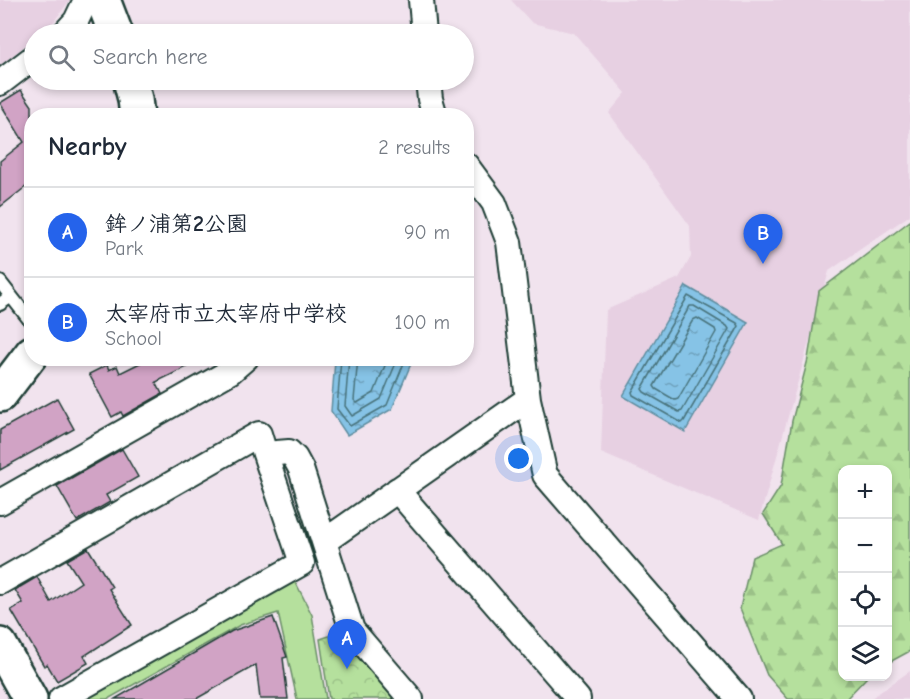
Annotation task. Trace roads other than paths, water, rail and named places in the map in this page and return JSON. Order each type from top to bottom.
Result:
[{"type":"street","points":[[73,24],[86,0]]},
{"type":"street","points":[[103,0],[112,24]]},
{"type":"street","points":[[421,0],[423,24]]},
{"type":"street","points":[[0,82],[24,64]]},
{"type":"street","points":[[133,90],[136,108]]},
{"type":"street","points":[[429,90],[433,108]]},
{"type":"street","points":[[474,176],[494,203],[509,242],[528,399],[545,475],[739,699]]},
{"type":"street","points":[[0,395],[24,364]]},
{"type":"street","points":[[0,502],[236,366]]},
{"type":"street","points":[[325,541],[528,399]]},
{"type":"street","points":[[0,582],[259,434],[302,562],[61,699]]},
{"type":"street","points":[[265,454],[289,452],[296,458],[302,469],[352,630],[411,699]]},
{"type":"street","points":[[397,490],[578,699]]},
{"type":"street","points":[[0,645],[30,699]]},
{"type":"lane","points":[[0,282],[24,313]]},
{"type":"lane","points":[[0,304],[11,296]]},
{"type":"water","points":[[686,286],[748,322],[685,432],[623,396]]},
{"type":"water","points":[[335,366],[410,366],[392,409],[347,435],[331,411]]},
{"type":"place","name":"太宰府市立太宰府中学校","points":[[763,264]]},
{"type":"place","name":"鉾ノ浦第2公園","points":[[347,669]]}]
